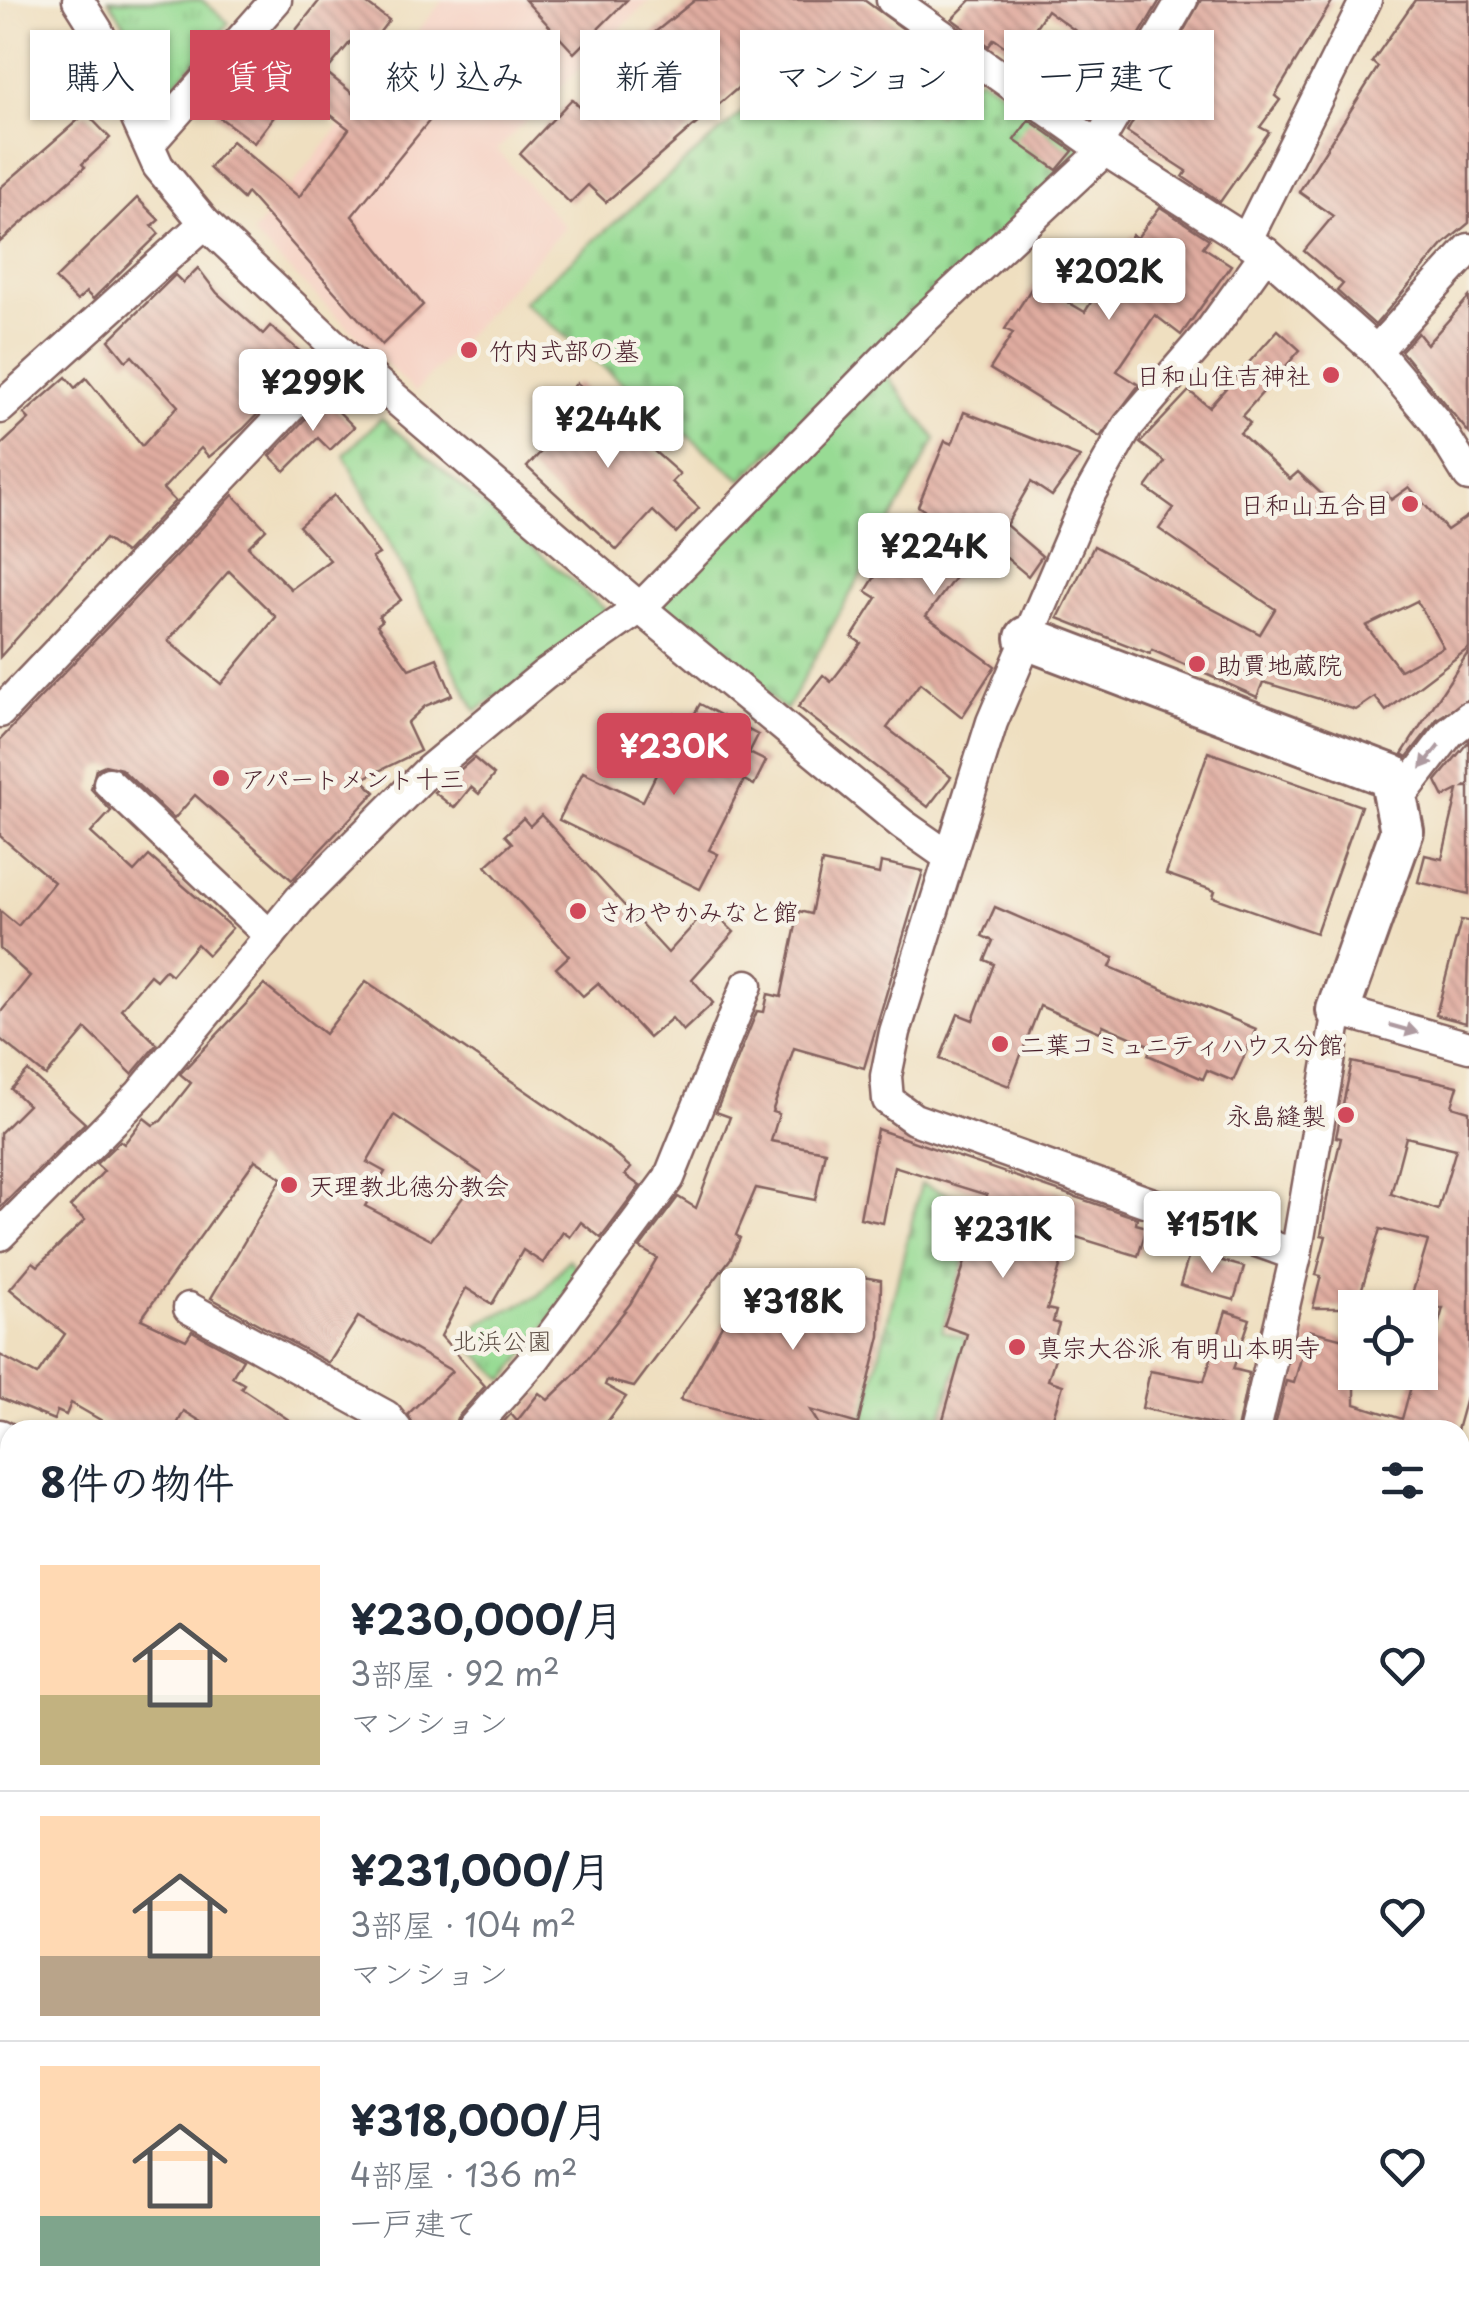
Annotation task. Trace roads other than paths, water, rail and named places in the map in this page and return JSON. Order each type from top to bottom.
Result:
[{"type":"street","points":[[78,0],[98,30],[158,166],[204,224],[342,354],[640,608],[902,824],[949,857]]},
{"type":"street","points":[[149,144],[276,0]]},
{"type":"street","points":[[892,0],[1101,147],[1257,246],[1376,351],[1434,421],[1469,476]]},
{"type":"street","points":[[0,1235],[140,1094],[179,1041],[300,899],[428,771],[544,675],[640,608],[922,321],[1101,147],[1182,0]]},
{"type":"street","points":[[1296,1254],[914,1119],[888,1100],[894,1032],[992,722],[1087,500],[1128,426],[1211,330],[1257,246],[1366,0]]},
{"type":"street","points":[[0,408],[204,224]]},
{"type":"street","points":[[1376,351],[1469,249]]},
{"type":"street","points":[[0,712],[342,354]]},
{"type":"street","points":[[1028,638],[1391,776],[1402,831],[1338,1010],[1296,1254],[1257,1420]]},
{"type":"street","points":[[1396,802],[1449,733],[1469,717]]},
{"type":"street","points":[[109,783],[270,936]]},
{"type":"street","points":[[480,1420],[535,1358],[669,1178],[746,985]]},
{"type":"street","points":[[1338,1010],[1469,1047]]},
{"type":"street","points":[[188,1308],[389,1420]]},
{"type":"place","name":"竹内式部の墓","points":[[469,350]]},
{"type":"place","name":"日和山住吉神社","points":[[1331,375]]},
{"type":"place","name":"日和山五合目","points":[[1410,504]]},
{"type":"place","name":"助賈地蔵院","points":[[1197,664]]},
{"type":"place","name":"アパートメント十三","points":[[221,778]]},
{"type":"place","name":"さわやかみなと館","points":[[578,911]]},
{"type":"place","name":"二葉コミュニティハウス分館","points":[[1000,1044]]},
{"type":"place","name":"永島縫製","points":[[1346,1115]]},
{"type":"place","name":"天理教北徳分教会","points":[[289,1185]]},
{"type":"place","name":"真宗大谷派 有明山本明寺","points":[[1017,1347]]},
{"type":"park label","name":"北浜公園","points":[[502,1340]]}]
